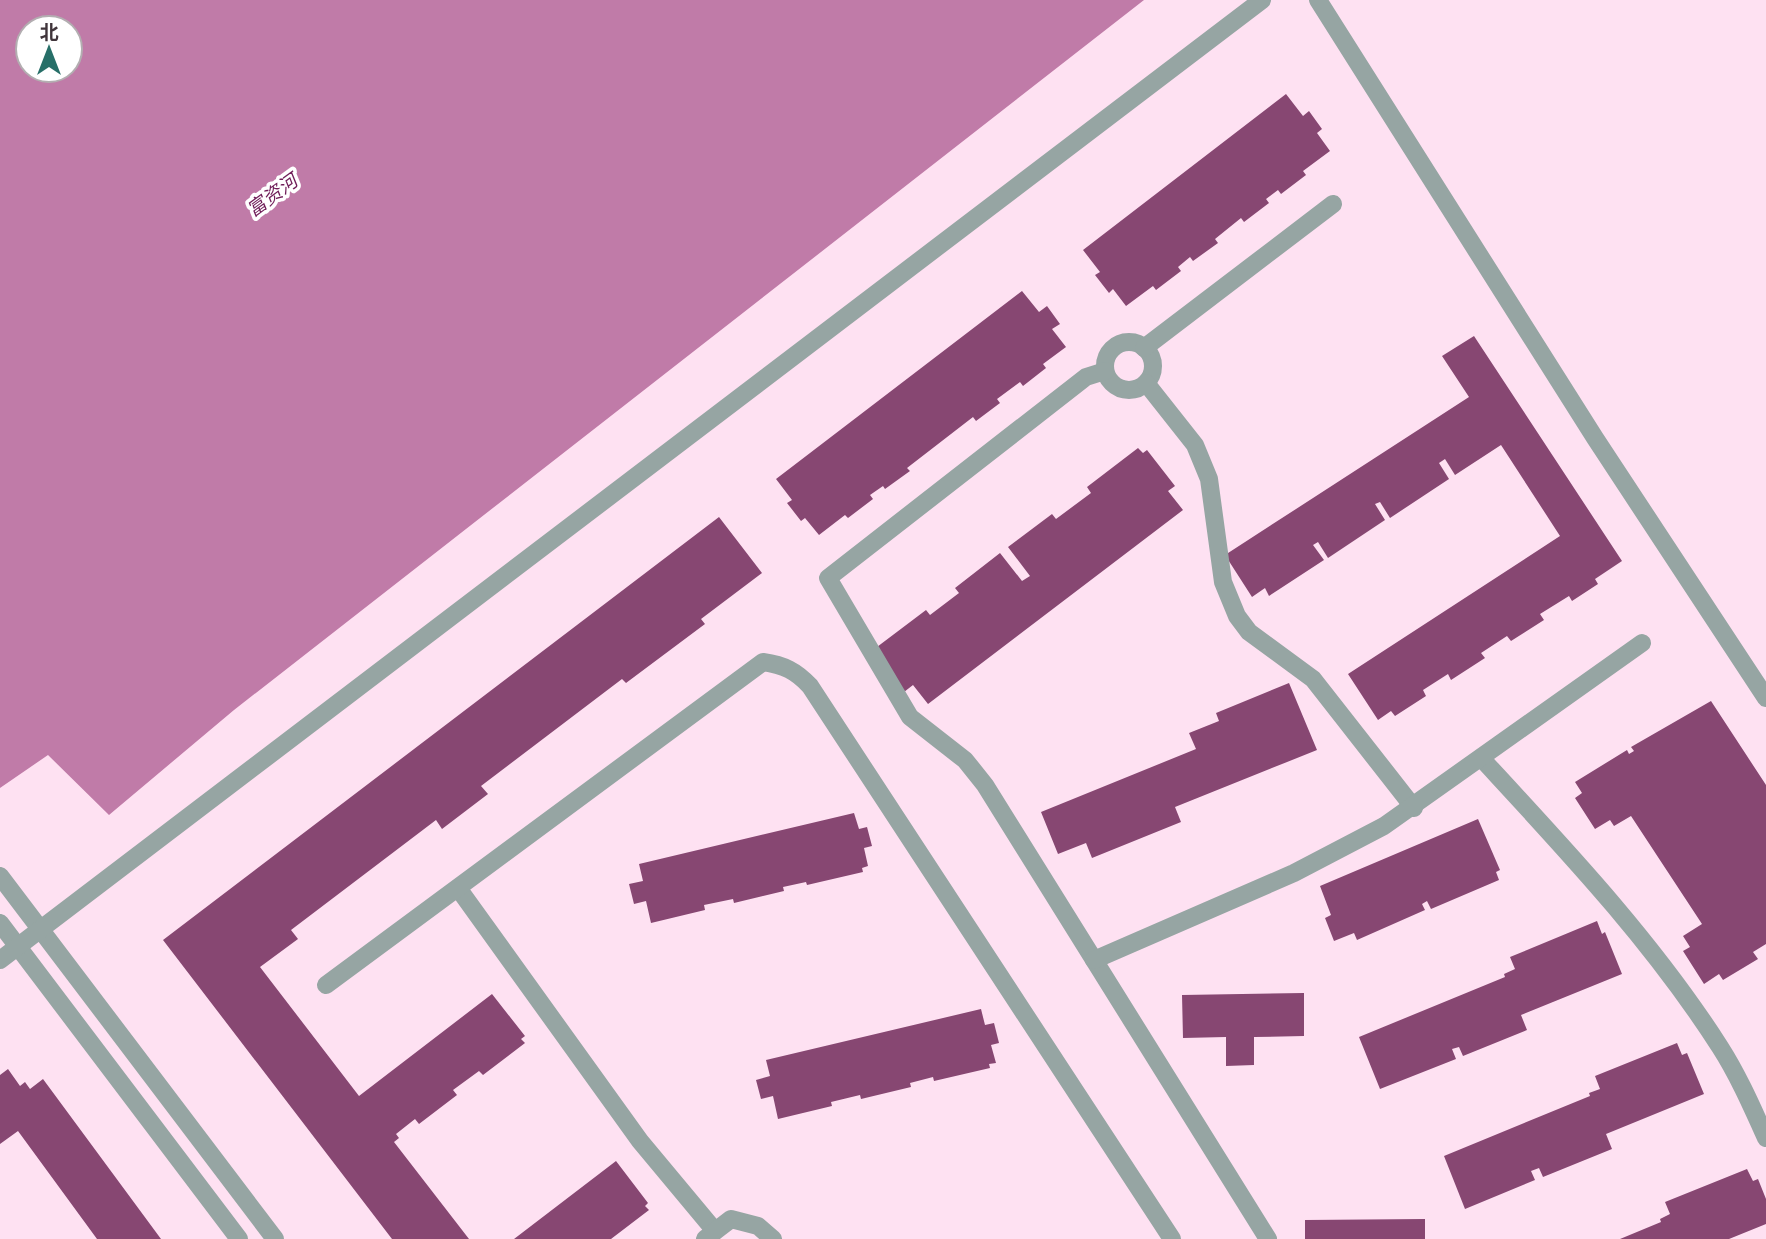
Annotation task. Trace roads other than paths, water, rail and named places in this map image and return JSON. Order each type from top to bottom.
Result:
[{"type":"street","points":[[0,960],[1262,0]]},
{"type":"street","points":[[1318,0],[1595,438],[1766,698]]},
{"type":"street","points":[[1144,348],[1333,204]]},
{"type":"street","points":[[1132,342],[1144,348],[1153,365],[1146,383],[1137,389],[1117,387],[1105,371],[1105,361],[1115,346],[1132,342]]},
{"type":"street","points":[[1105,371],[1086,377],[828,578],[910,717],[965,760],[985,785],[1268,1239]]},
{"type":"street","points":[[1146,383],[1195,445],[1209,479],[1223,582],[1237,616],[1249,632],[1313,678],[1414,808]]},
{"type":"street","points":[[1094,960],[1324,859],[1414,808],[1642,643]]},
{"type":"street","points":[[326,985],[763,662],[790,668],[810,686],[1172,1239]]},
{"type":"street","points":[[1482,759],[1588,874],[1674,982],[1721,1048],[1766,1138]]},
{"type":"street","points":[[0,876],[275,1239]]},
{"type":"street","points":[[457,888],[710,1235],[731,1219],[758,1226],[773,1239]]},
{"type":"street","points":[[0,923],[239,1239]]},
{"type":"water","name":"富资河","points":[[0,0],[1144,0],[234,710],[109,815],[48,755],[0,788]]}]
